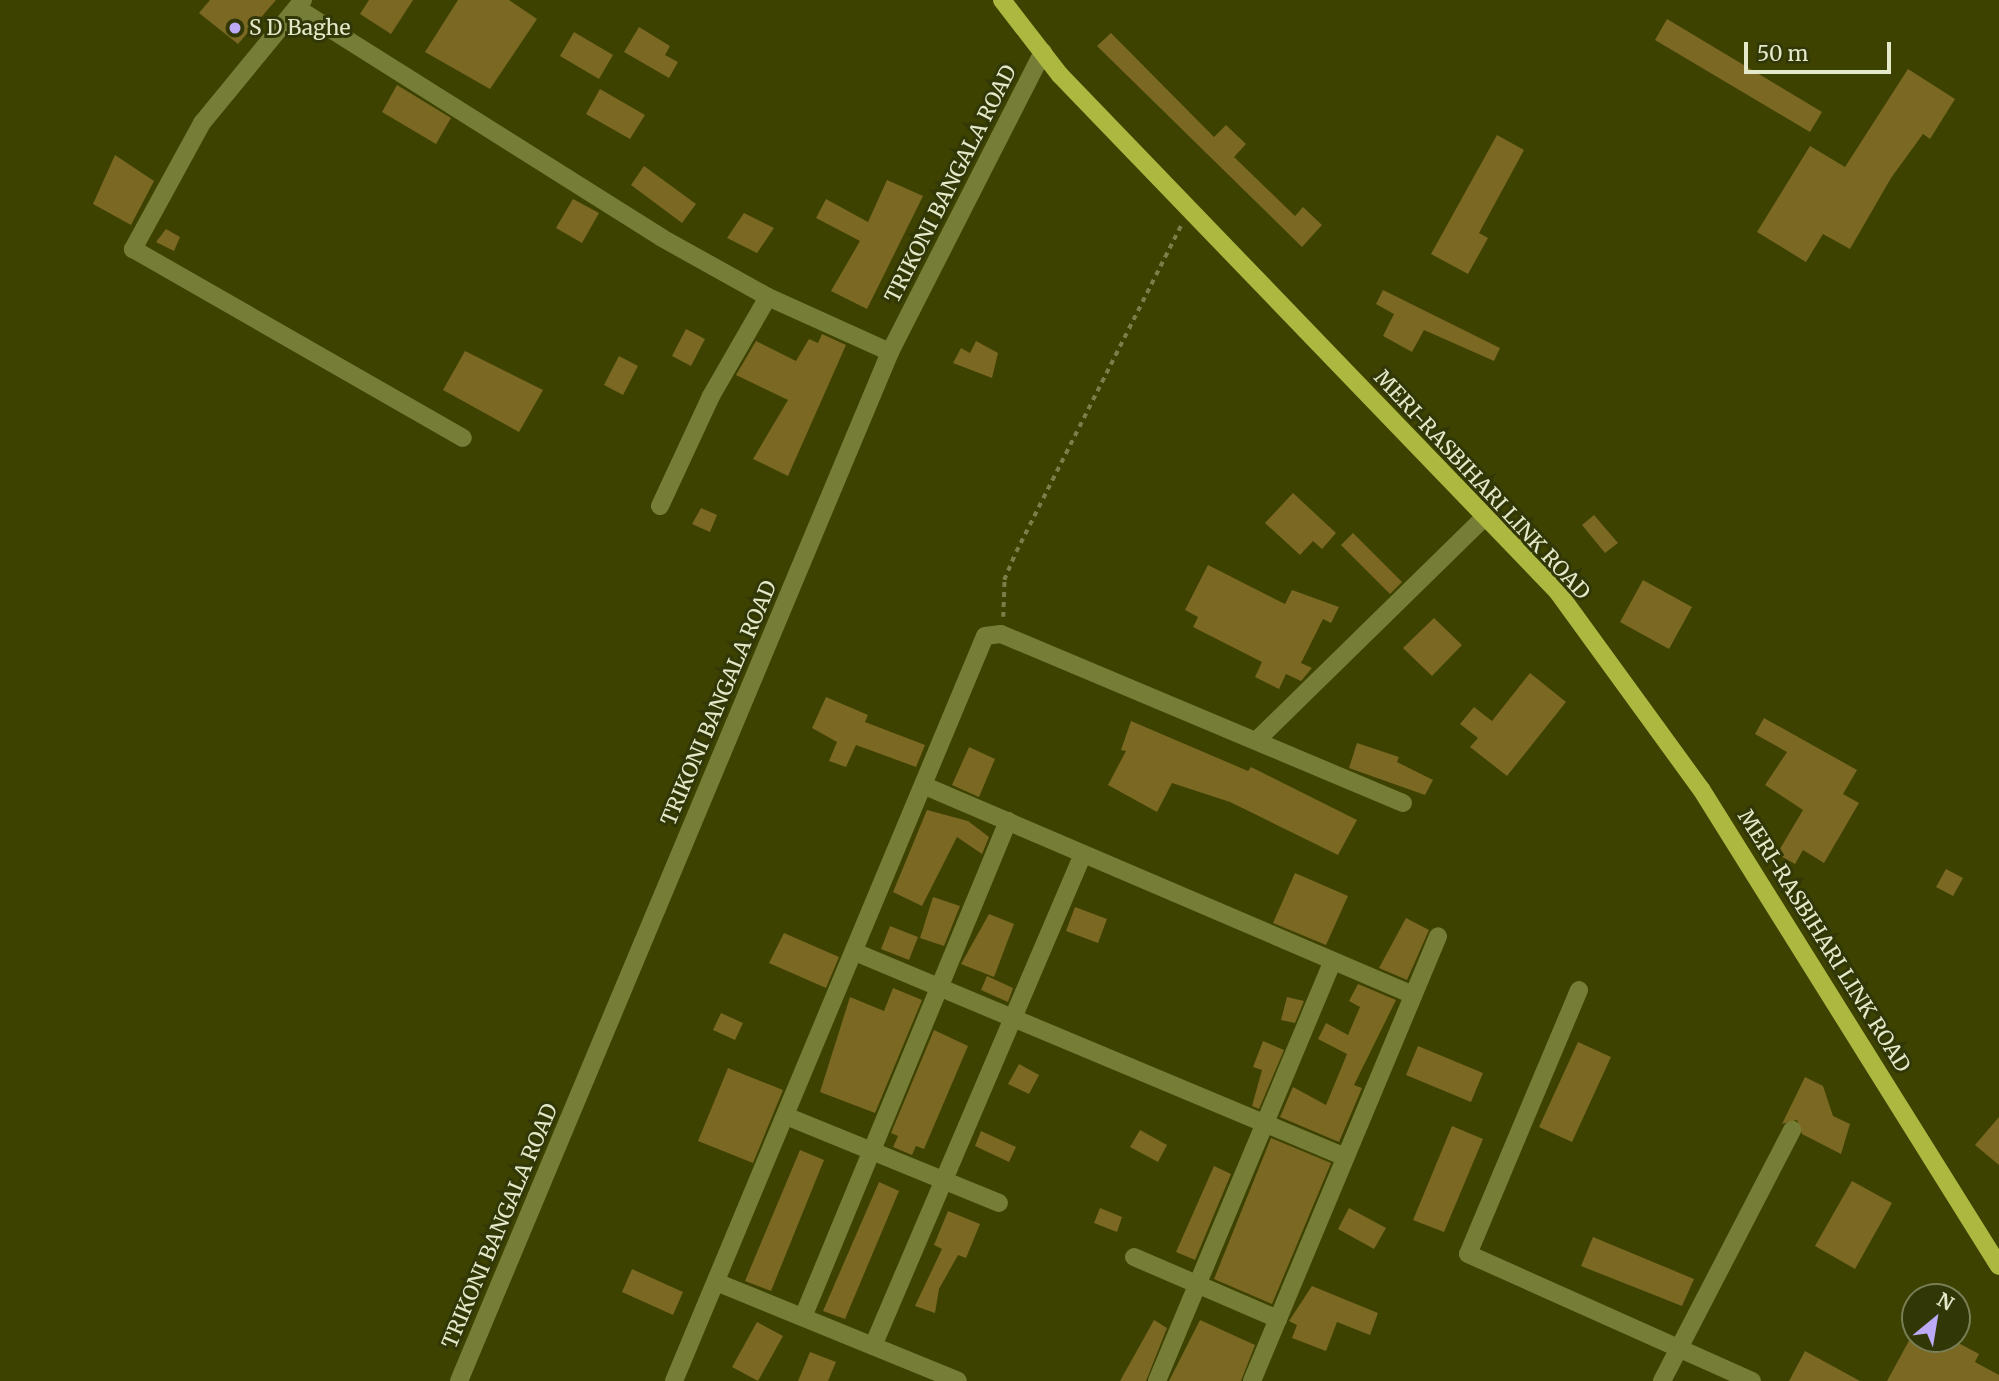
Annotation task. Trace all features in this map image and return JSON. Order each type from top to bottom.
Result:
[{"type":"main road","name":"MERI-RASBIHARI LINK ROAD","points":[[1002,0],[1043,52],[1189,212],[1557,591],[1702,789],[1999,1266]]},
{"type":"street","points":[[463,438],[133,249],[202,123],[300,4],[662,238],[768,297],[890,352]]},
{"type":"street","name":"TRIKONI BANGALA ROAD","points":[[462,1380],[890,352],[1043,52]]},
{"type":"street","points":[[660,506],[711,396],[768,297]]},
{"type":"street","points":[[1259,738],[1485,517]]},
{"type":"street","points":[[674,1381],[925,786],[978,646],[991,633],[1007,637],[1259,738],[1403,803]]},
{"type":"street","points":[[925,786],[1413,995]]},
{"type":"street","points":[[803,1317],[1008,821]]},
{"type":"street","points":[[873,1346],[1083,854]]},
{"type":"street","points":[[1252,1381],[1438,936]]},
{"type":"street","points":[[855,952],[1345,1157]]},
{"type":"street","points":[[1157,1381],[1333,961]]},
{"type":"street","points":[[1579,990],[1468,1254],[1681,1345],[1752,1381]]},
{"type":"street","points":[[786,1116],[999,1203]]},
{"type":"street","points":[[1662,1381],[1792,1130]]},
{"type":"street","points":[[1134,1257],[1278,1319]]},
{"type":"street","points":[[716,1282],[958,1381]]},
{"type":"path","points":[[1007,637],[1004,580],[1189,212]]},
{"type":"building","name":"S D Baghe","points":[[210,0],[276,0],[238,44],[199,13]]},
{"type":"building","points":[[369,0],[413,0],[391,34],[360,14]]},
{"type":"building","points":[[458,0],[509,0],[537,19],[490,89],[425,52]]},
{"type":"building","points":[[1667,19],[1822,112],[1810,132],[1655,40]]},
{"type":"building","points":[[639,27],[670,46],[665,55],[678,62],[669,78],[624,52]]},
{"type":"building","points":[[574,32],[613,55],[599,79],[560,56]]},
{"type":"building","points":[[1111,33],[1214,137],[1226,125],[1246,144],[1234,157],[1295,216],[1303,207],[1322,225],[1302,247],[1097,46]]},
{"type":"building","points":[[1908,69],[1955,99],[1930,139],[1923,134],[1891,178],[1850,249],[1823,234],[1806,262],[1757,232],[1810,146],[1845,167]]},
{"type":"building","points":[[397,85],[451,118],[436,144],[382,112]]},
{"type":"building","points":[[600,89],[645,115],[630,139],[586,114]]},
{"type":"building","points":[[1497,135],[1524,150],[1479,233],[1488,238],[1468,274],[1431,254]]},
{"type":"building","points":[[115,155],[154,181],[131,225],[93,204]]},
{"type":"building","points":[[644,166],[696,204],[682,223],[631,185]]},
{"type":"building","points":[[887,180],[923,196],[867,309],[831,291],[860,241],[816,218],[826,199],[868,222]]},
{"type":"building","points":[[573,199],[599,213],[582,243],[556,228]]},
{"type":"building","points":[[744,213],[774,228],[757,253],[727,238]]},
{"type":"building","points":[[166,229],[180,237],[174,251],[156,242]]},
{"type":"building","points":[[1383,290],[1500,348],[1494,361],[1424,330],[1412,352],[1383,336],[1394,314],[1376,304]]},
{"type":"building","points":[[686,329],[705,339],[691,366],[672,356]]},
{"type":"building","points":[[822,334],[846,345],[788,476],[753,459],[788,400],[736,375],[756,341],[796,361],[809,339],[818,343]]},
{"type":"building","points":[[976,341],[998,353],[992,378],[953,363],[961,348],[970,353]]},
{"type":"building","points":[[465,351],[543,390],[519,432],[443,390]]},
{"type":"building","points":[[619,356],[638,366],[623,395],[604,385]]},
{"type":"building","points":[[1293,493],[1336,533],[1322,549],[1313,541],[1300,555],[1265,523]]},
{"type":"building","points":[[701,508],[717,515],[710,532],[692,524]]},
{"type":"building","points":[[1594,515],[1618,543],[1605,553],[1582,525]]},
{"type":"building","points":[[1353,533],[1402,582],[1390,594],[1341,545]]},
{"type":"building","points":[[1208,565],[1285,604],[1292,590],[1339,607],[1331,623],[1323,619],[1301,663],[1312,668],[1301,681],[1286,674],[1279,689],[1255,677],[1262,662],[1193,627],[1198,617],[1185,610]]},
{"type":"building","points":[[1643,580],[1692,607],[1669,649],[1620,622]]},
{"type":"building","points":[[1434,618],[1462,645],[1432,676],[1403,648]]},
{"type":"building","points":[[1530,673],[1566,702],[1507,776],[1470,747],[1478,738],[1460,724],[1474,707],[1492,721]]},
{"type":"building","points":[[826,697],[868,715],[865,722],[925,745],[916,767],[856,745],[846,767],[829,761],[837,742],[812,728]]},
{"type":"building","points":[[1764,718],[1857,770],[1843,794],[1859,803],[1824,863],[1803,850],[1795,864],[1777,854],[1803,810],[1765,785],[1787,752],[1755,734]]},
{"type":"building","points":[[1131,721],[1248,771],[1251,767],[1357,820],[1338,855],[1230,802],[1172,783],[1157,812],[1108,785],[1126,751],[1121,750]]},
{"type":"building","points":[[1357,743],[1399,757],[1397,762],[1433,780],[1425,795],[1349,768]]},
{"type":"building","points":[[969,747],[995,759],[979,797],[952,785]]},
{"type":"building","points":[[927,810],[968,821],[989,837],[982,854],[957,837],[922,906],[893,892]]},
{"type":"building","points":[[1946,869],[1963,878],[1953,896],[1936,887]]},
{"type":"building","points":[[1295,873],[1348,896],[1326,945],[1273,923]]},
{"type":"building","points":[[933,897],[960,906],[944,946],[920,938]]},
{"type":"building","points":[[1075,907],[1107,919],[1098,943],[1066,931]]},
{"type":"building","points":[[989,914],[1014,924],[994,977],[961,964]]},
{"type":"building","points":[[1406,918],[1429,930],[1407,980],[1379,968]]},
{"type":"building","points":[[890,926],[918,937],[909,960],[881,949]]},
{"type":"building","points":[[784,933],[839,957],[826,988],[769,963]]},
{"type":"building","points":[[987,976],[1013,988],[1008,1002],[981,990]]},
{"type":"building","points":[[1358,984],[1396,1000],[1354,1085],[1362,1088],[1339,1142],[1280,1117],[1293,1087],[1326,1105],[1347,1054],[1318,1039],[1326,1023],[1348,1035],[1360,1007],[1349,1001]]},
{"type":"building","points":[[893,988],[922,1000],[875,1113],[820,1092],[850,997],[884,1011]]},
{"type":"building","points":[[1287,997],[1304,1001],[1295,1023],[1281,1020]]},
{"type":"building","points":[[721,1013],[743,1023],[735,1040],[713,1030]]},
{"type":"building","points":[[934,1030],[968,1046],[924,1149],[916,1146],[912,1155],[893,1147],[898,1136],[891,1133]]},
{"type":"building","points":[[1263,1041],[1284,1050],[1259,1109],[1252,1106],[1262,1070],[1253,1067]]},
{"type":"building","points":[[1578,1042],[1611,1057],[1572,1142],[1539,1127]]},
{"type":"building","points":[[1418,1046],[1483,1073],[1471,1102],[1406,1075]]},
{"type":"building","points":[[1019,1064],[1039,1075],[1029,1094],[1008,1084]]},
{"type":"building","points":[[728,1068],[783,1090],[753,1163],[698,1141]]},
{"type":"building","points":[[1805,1077],[1823,1086],[1833,1116],[1850,1124],[1841,1154],[1802,1134],[1797,1120],[1782,1124]]},
{"type":"building","points":[[1999,1117],[1999,1165],[1975,1145]]},
{"type":"building","points":[[1452,1126],[1483,1139],[1444,1232],[1413,1220]]},
{"type":"building","points":[[1140,1130],[1167,1145],[1158,1162],[1130,1147]]},
{"type":"building","points":[[981,1131],[1016,1147],[1009,1162],[975,1146]]},
{"type":"building","points":[[1271,1138],[1331,1163],[1272,1304],[1214,1279]]},
{"type":"building","points":[[800,1150],[824,1160],[771,1291],[745,1281]]},
{"type":"building","points":[[1214,1166],[1231,1174],[1195,1260],[1176,1252]]},
{"type":"building","points":[[1852,1181],[1892,1203],[1855,1269],[1815,1246]]},
{"type":"building","points":[[879,1182],[899,1191],[845,1319],[823,1311]]},
{"type":"building","points":[[1100,1208],[1122,1217],[1117,1232],[1094,1223]]},
{"type":"building","points":[[1349,1208],[1386,1228],[1374,1249],[1338,1229]]},
{"type":"building","points":[[948,1211],[980,1224],[966,1258],[958,1255],[939,1289],[935,1313],[915,1306],[942,1249],[934,1245]]},
{"type":"building","points":[[1593,1237],[1694,1279],[1682,1306],[1581,1266]]},
{"type":"building","points":[[632,1269],[683,1292],[673,1315],[622,1292]]},
{"type":"building","points":[[1312,1286],[1378,1313],[1370,1335],[1337,1322],[1326,1351],[1292,1338],[1297,1325],[1289,1321]]},
{"type":"building","points":[[1154,1320],[1167,1328],[1146,1381],[1120,1381]]},
{"type":"building","points":[[1200,1320],[1255,1345],[1241,1381],[1169,1381]]},
{"type":"building","points":[[757,1322],[783,1336],[758,1381],[732,1367]]},
{"type":"building","points":[[1971,1350],[1979,1354],[1975,1362],[1999,1375],[1999,1381],[1887,1381],[1902,1353],[1971,1353]]},
{"type":"building","points":[[1805,1351],[1860,1381],[1789,1381]]},
{"type":"building","points":[[810,1352],[836,1362],[828,1381],[798,1381]]},
{"type":"place","name":"S D Baghe","points":[[235,28]]}]
